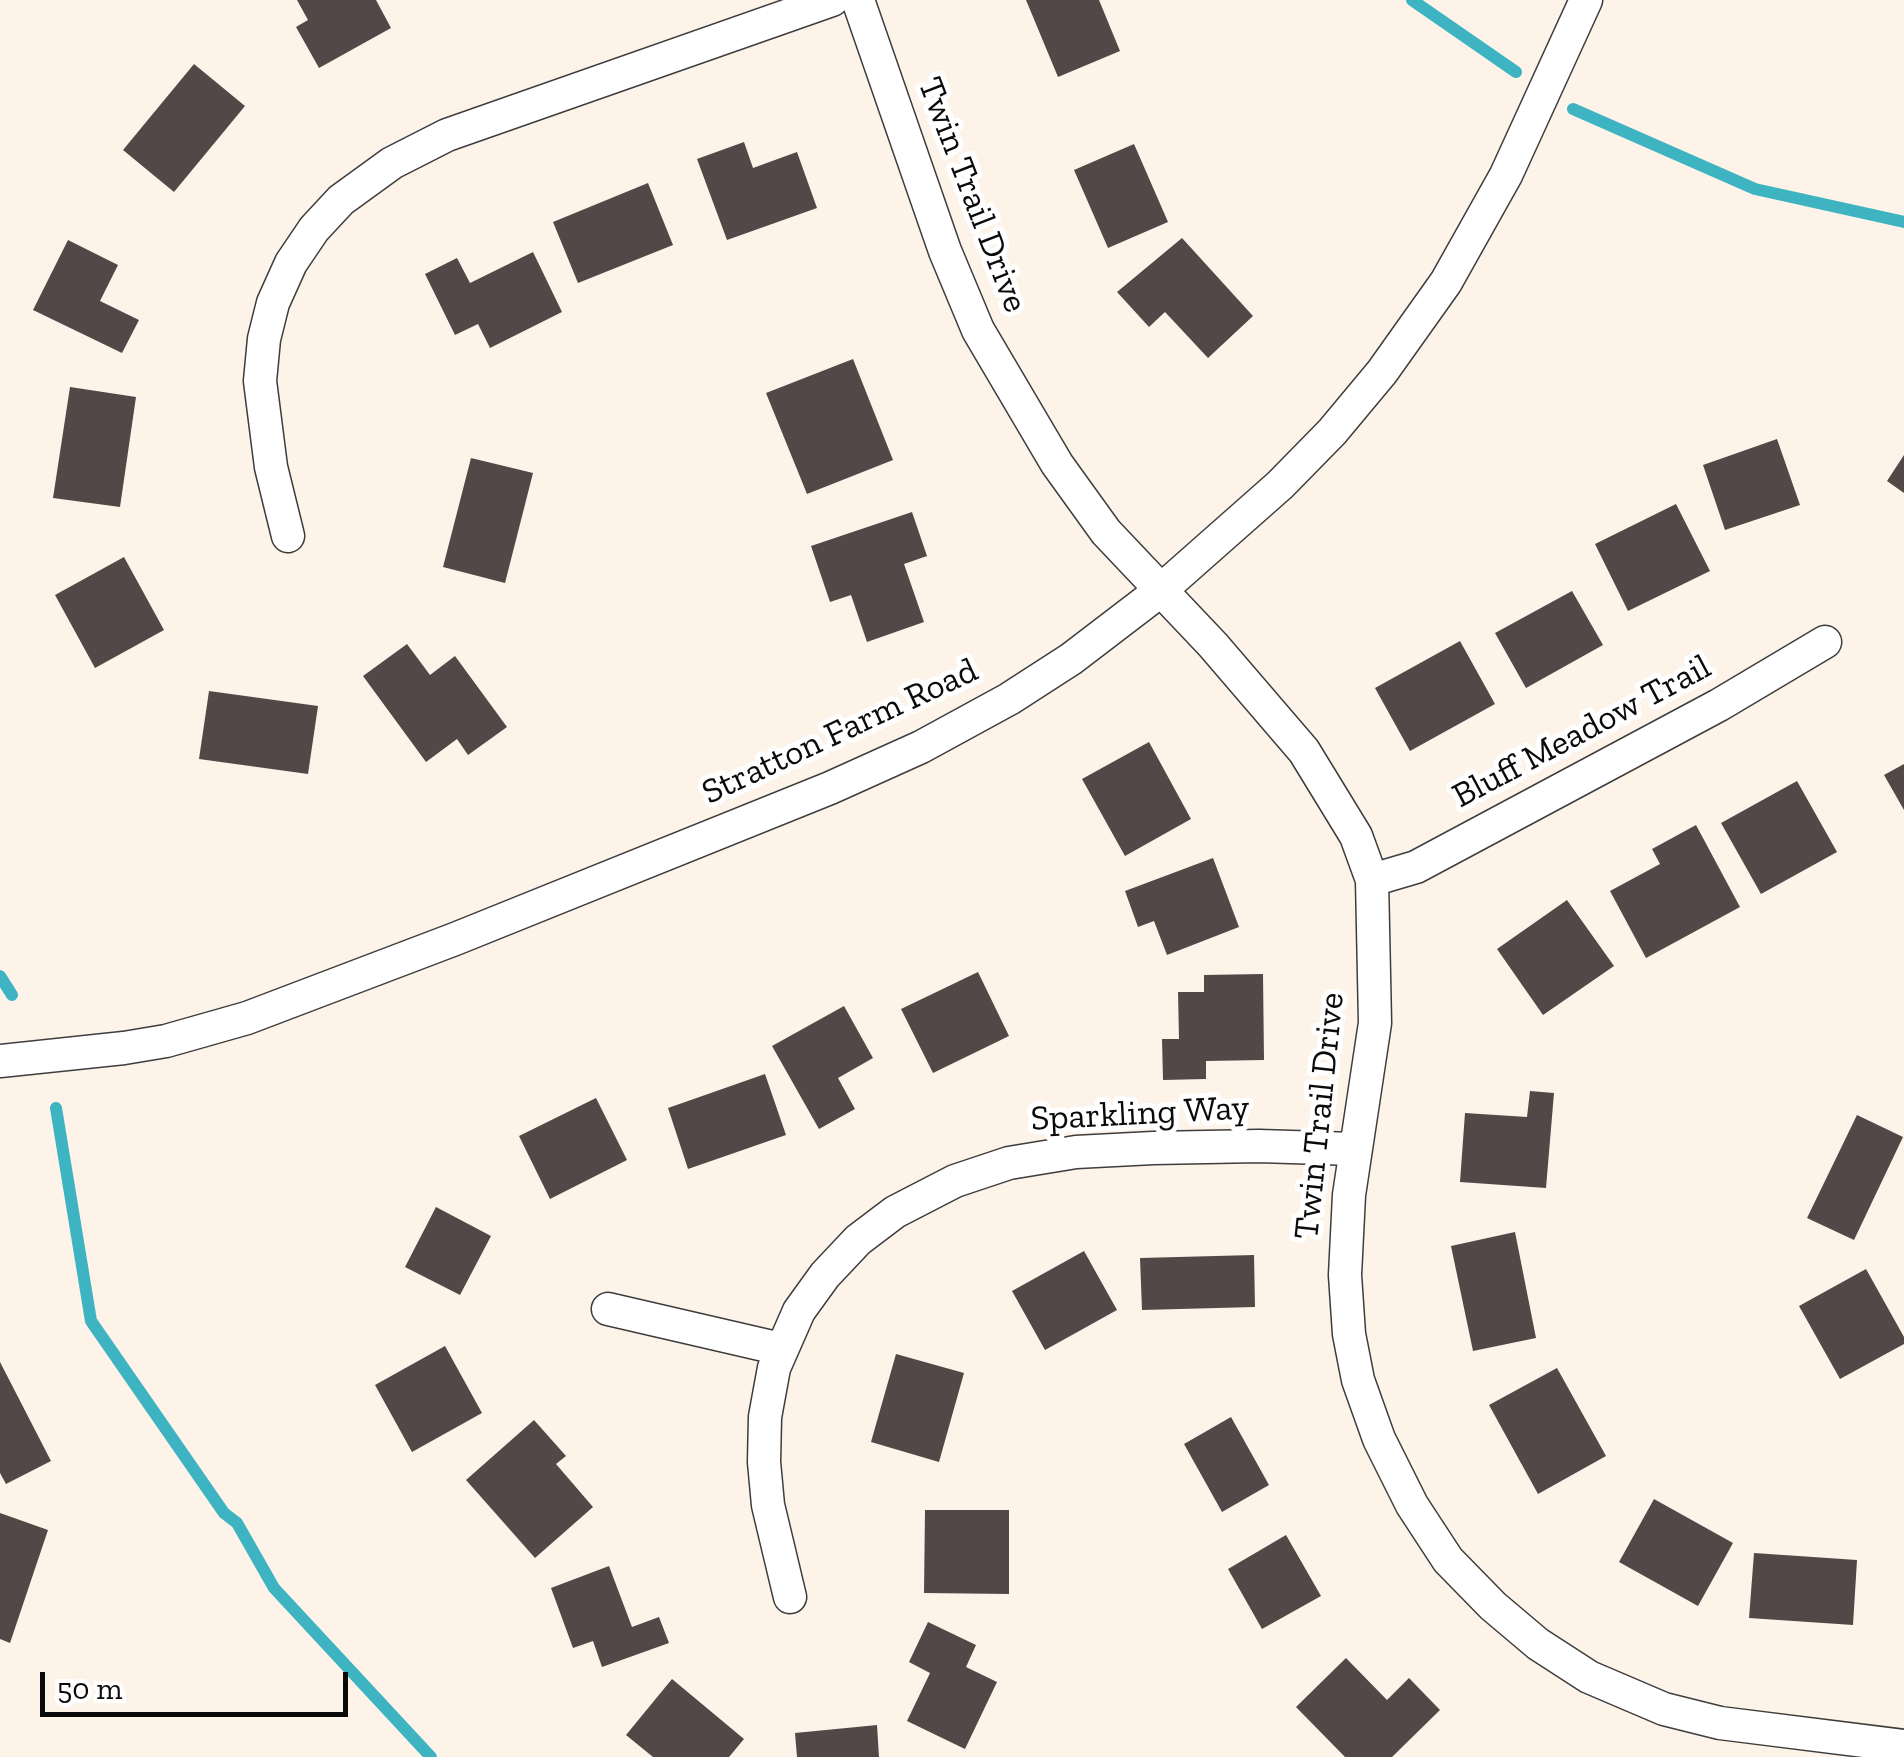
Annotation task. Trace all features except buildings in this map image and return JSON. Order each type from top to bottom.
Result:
[{"type":"street","points":[[288,536],[270,467],[260,381],[264,339],[273,303],[291,262],[314,228],[341,200],[392,163],[448,136],[832,0]]},
{"type":"street","name":"Twin Trail Drive","points":[[858,0],[944,251],[978,330],[1057,464],[1106,532],[1213,645],[1304,751],[1356,836],[1372,880],[1375,1023],[1366,1098],[1354,1149],[1345,1275],[1348,1334],[1358,1380],[1380,1439],[1412,1505],[1448,1560],[1492,1606],[1538,1644],[1589,1676],[1664,1709],[1720,1723],[1904,1746]]},
{"type":"street","name":"Stratton Farm Road","points":[[0,1061],[124,1048],[248,1018],[794,802],[921,747],[1009,699],[1071,658],[1160,591],[1280,485],[1332,432],[1392,357],[1446,282],[1506,175],[1586,0]]},
{"type":"street","name":"Bluff Meadow Trail","points":[[1372,880],[1416,867],[1719,705],[1825,642]]},
{"type":"street","name":"Sparkling Way","points":[[790,1596],[768,1505],[765,1417],[781,1349],[799,1311],[825,1275],[858,1240],[894,1212],[955,1181],[1009,1163],[1076,1152],[1259,1146],[1354,1149]]},
{"type":"street","points":[[608,1309],[781,1349]]},
{"type":"waterway","points":[[1412,0],[1516,72]]},
{"type":"waterway","points":[[1573,109],[1755,189],[1904,222]]},
{"type":"waterway","points":[[0,976],[12,995]]},
{"type":"waterway","points":[[56,1108],[91,1321],[224,1513],[237,1523],[274,1588],[431,1757]]}]
